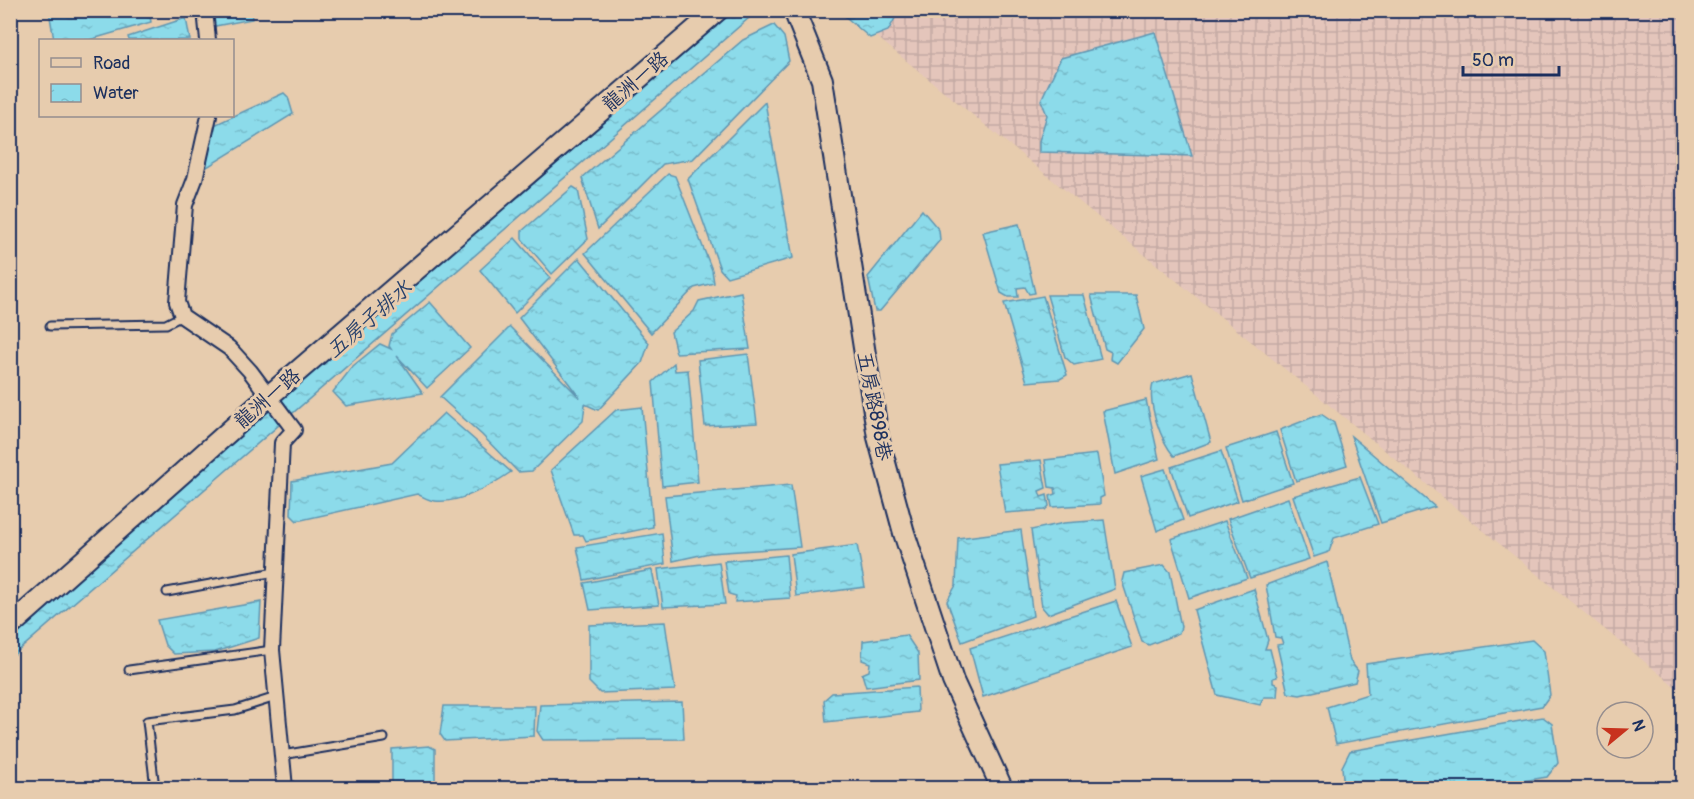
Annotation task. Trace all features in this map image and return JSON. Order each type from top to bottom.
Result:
[{"type":"street","points":[[205,10],[208,39]]},
{"type":"street","name":"龍洲一路","points":[[10,626],[269,396],[718,10]]},
{"type":"street","name":"五房路898巷","points":[[794,10],[822,80],[878,437],[904,533],[953,681],[1002,789]]},
{"type":"street","points":[[209,117],[195,179],[184,205],[177,302],[182,316],[229,348],[294,430],[282,443],[272,650],[285,789]]},
{"type":"lane","points":[[50,326],[166,324],[182,316]]},
{"type":"lane","points":[[167,592],[276,572]]},
{"type":"lane","points":[[129,670],[272,650]]},
{"type":"lane","points":[[155,789],[147,721],[235,710],[276,697]]},
{"type":"lane","points":[[282,755],[384,738]]},
{"type":"shaded area","points":[[845,11],[1683,11],[1683,693]]},
{"type":"water","points":[[49,11],[149,11],[151,22],[92,39],[54,39]]},
{"type":"water","points":[[208,11],[251,11],[252,19],[210,27]]},
{"type":"water","name":"五房子排水","points":[[721,11],[757,11],[11,657],[11,621]]},
{"type":"water","points":[[839,11],[899,11],[888,31],[870,38]]},
{"type":"water","points":[[186,18],[190,39],[129,39],[128,37]]},
{"type":"water","points":[[774,25],[784,37],[789,61],[693,159],[663,164],[598,229],[582,178],[743,40]]},
{"type":"water","points":[[1155,32],[1192,156],[1039,152],[1039,141],[1047,115],[1041,100],[1061,58]]},
{"type":"water","points":[[284,93],[288,97],[293,114],[199,172],[210,127]]},
{"type":"water","points":[[765,102],[793,258],[727,277],[720,269],[688,179]]},
{"type":"water","points":[[668,174],[675,176],[712,270],[714,283],[694,288],[651,333],[585,253]]},
{"type":"water","points":[[573,187],[578,190],[588,239],[552,274],[522,239],[522,231]]},
{"type":"water","points":[[922,210],[939,230],[940,240],[880,311],[875,311],[868,277]]},
{"type":"water","points":[[1019,224],[1035,293],[1029,294],[1025,287],[1017,288],[1018,297],[1008,297],[1001,293],[983,232]]},
{"type":"water","points":[[515,238],[550,278],[515,313],[480,270]]},
{"type":"water","points":[[579,258],[649,343],[642,363],[598,410],[585,404],[583,421],[532,471],[518,472],[440,397],[510,327],[580,398],[519,318]]},
{"type":"water","points":[[741,292],[750,349],[676,353],[671,332],[694,311],[699,301]]},
{"type":"water","points":[[1047,295],[1084,295],[1101,359],[1074,365],[1065,357]]},
{"type":"water","points":[[1091,295],[1136,295],[1144,329],[1117,363],[1110,359],[1111,352],[1105,349]]},
{"type":"water","points":[[1043,296],[1067,375],[1060,379],[1027,382],[1004,303]]},
{"type":"water","points":[[430,302],[470,348],[427,388],[397,356],[423,393],[346,406],[333,392],[353,366],[380,344],[391,349],[389,346],[392,334]]},
{"type":"water","points":[[748,354],[757,423],[705,426],[698,360]]},
{"type":"water","points":[[674,363],[675,371],[688,370],[698,482],[662,486],[653,382]]},
{"type":"water","points":[[1192,373],[1211,442],[1174,456],[1164,441],[1156,422],[1152,401],[1153,384]]},
{"type":"water","points":[[1146,400],[1159,459],[1115,474],[1103,411]]},
{"type":"water","points":[[642,407],[653,527],[586,541],[583,535],[574,535],[551,470],[616,410]]},
{"type":"water","points":[[444,413],[511,472],[485,488],[455,500],[433,501],[417,494],[297,521],[291,515],[292,481],[392,463]]},
{"type":"water","points":[[1321,414],[1334,423],[1347,465],[1296,481],[1280,430]]},
{"type":"water","points":[[1276,432],[1293,483],[1242,500],[1226,448]]},
{"type":"water","points":[[1351,436],[1435,507],[1381,523]]},
{"type":"water","points":[[1221,451],[1238,501],[1188,518],[1171,467]]},
{"type":"water","points":[[1097,454],[1104,496],[1100,498],[1100,504],[1052,507],[1050,496],[1056,494],[1055,488],[1049,487],[1045,460]]},
{"type":"water","points":[[1041,460],[1046,488],[1039,491],[1041,497],[1047,495],[1049,506],[1045,510],[1005,513],[997,464]]},
{"type":"water","points":[[1165,469],[1183,520],[1157,531],[1141,476]]},
{"type":"water","points":[[1360,477],[1378,524],[1334,538],[1329,552],[1314,557],[1293,496]]},
{"type":"water","points":[[791,485],[800,547],[709,553],[673,561],[665,496]]},
{"type":"water","points":[[1288,498],[1309,559],[1250,578],[1228,519]]},
{"type":"water","points":[[1104,520],[1115,589],[1048,614],[1042,607],[1031,530],[1064,523]]},
{"type":"water","points":[[1225,521],[1247,578],[1189,598],[1171,539]]},
{"type":"water","points":[[1021,530],[1033,616],[962,642],[947,601],[956,585],[958,538]]},
{"type":"water","points":[[662,533],[665,564],[584,580],[577,547]]},
{"type":"water","points":[[857,545],[865,587],[796,596],[791,554]]},
{"type":"water","points":[[786,555],[790,598],[735,602],[736,596],[729,594],[724,561]]},
{"type":"water","points":[[719,562],[725,604],[663,607],[658,569]]},
{"type":"water","points":[[1327,562],[1350,661],[1358,671],[1355,682],[1300,695],[1288,693],[1277,645],[1283,644],[1281,638],[1275,637],[1266,585]]},
{"type":"water","points":[[1164,565],[1170,572],[1181,627],[1179,633],[1149,645],[1142,642],[1122,581],[1124,573]]},
{"type":"water","points":[[652,570],[659,605],[590,610],[584,583]]},
{"type":"water","points":[[1254,589],[1268,640],[1265,649],[1270,649],[1277,677],[1273,678],[1273,683],[1278,685],[1277,697],[1264,697],[1260,705],[1217,695],[1194,610]]},
{"type":"water","points":[[1116,601],[1132,647],[983,697],[970,648]]},
{"type":"water","points":[[261,602],[259,638],[215,652],[174,654],[165,645],[157,620]]},
{"type":"water","points":[[665,622],[675,690],[600,693],[589,682],[589,625]]},
{"type":"water","points":[[906,635],[918,653],[919,680],[866,687],[862,674],[869,671],[870,663],[862,660],[863,641]]},
{"type":"water","points":[[1532,640],[1544,651],[1550,695],[1542,706],[1336,744],[1327,707],[1368,694],[1366,664]]},
{"type":"water","points":[[917,687],[918,712],[826,722],[824,700],[832,693]]},
{"type":"water","points":[[682,702],[684,739],[543,740],[537,731],[540,705]]},
{"type":"water","points":[[444,706],[535,706],[534,736],[445,741],[440,734]]},
{"type":"water","points":[[1543,717],[1552,724],[1558,763],[1547,777],[1480,788],[1344,788],[1342,767],[1350,751]]},
{"type":"water","points":[[429,746],[435,749],[435,783],[392,784],[392,749]]}]
